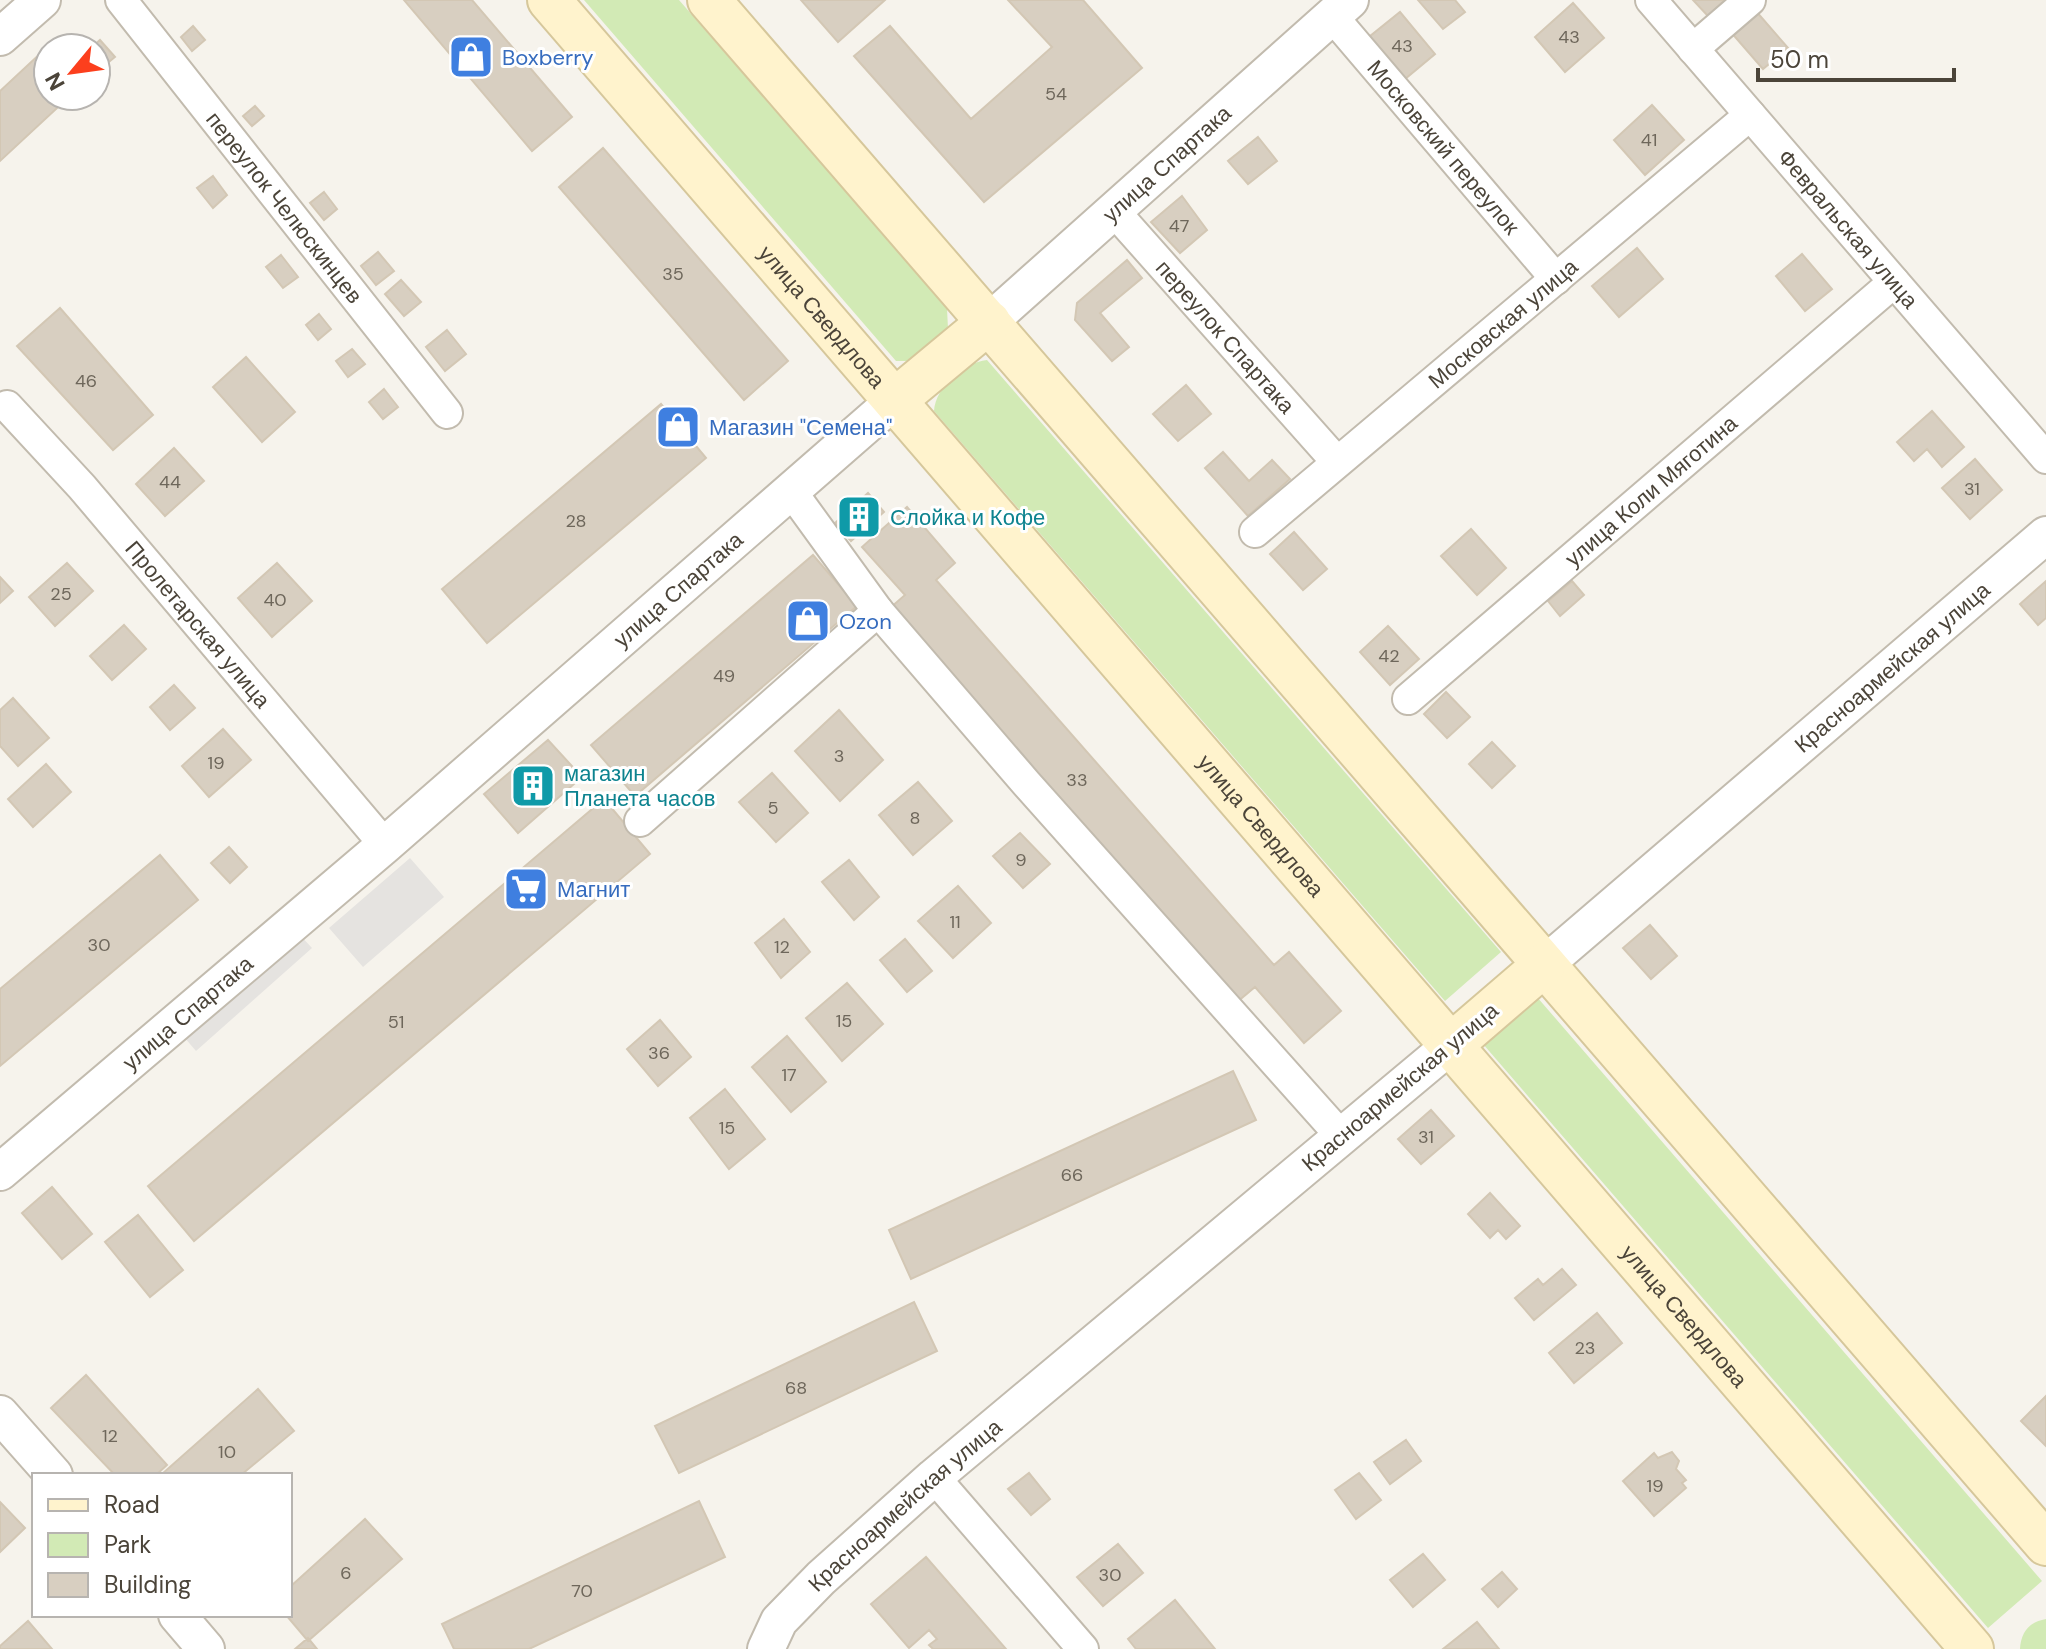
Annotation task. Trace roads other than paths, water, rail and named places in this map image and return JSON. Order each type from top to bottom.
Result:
[{"type":"main road","name":"улица Свердлова","points":[[549,0],[1972,1649]]},
{"type":"main road","points":[[709,0],[2046,1544]]},
{"type":"main road","name":"улица Спартака","points":[[895,400],[989,322]]},
{"type":"main road","name":"Красноармейская улица","points":[[1451,1045],[1544,965]]},
{"type":"street","points":[[0,37],[42,0]]},
{"type":"street","name":"переулок Челюскинцев","points":[[121,0],[447,413]]},
{"type":"street","name":"Февральская улица","points":[[1651,0],[2046,458]]},
{"type":"street","points":[[1693,49],[1750,0]]},
{"type":"street","name":"улица Спартака","points":[[989,322],[1341,8]]},
{"type":"street","name":"Московский переулок","points":[[1341,8],[1556,279]]},
{"type":"street","name":"Московская улица","points":[[1255,532],[1750,115]]},
{"type":"street","name":"переулок Спартака","points":[[1114,211],[1337,462]]},
{"type":"street","name":"улица Коли Мяготина","points":[[1408,699],[1894,282]]},
{"type":"street","name":"улица Спартака","points":[[0,1172],[385,845],[895,400]]},
{"type":"street","name":"Пролетарская улица","points":[[7,406],[92,498],[385,845]]},
{"type":"street","points":[[791,491],[878,611],[1026,783],[1341,1136]]},
{"type":"street","name":"Красноармейская улица","points":[[1544,965],[2046,535]]},
{"type":"street","points":[[640,821],[878,611]]},
{"type":"street","name":"Красноармейская улица","points":[[766,1649],[779,1621],[800,1599],[934,1477],[1451,1045]]},
{"type":"street","points":[[0,1414],[52,1473]]},
{"type":"street","points":[[934,1477],[1083,1649]]},
{"type":"street","points":[[179,1617],[206,1649]]},
{"type":"place","name":"Boxberry","points":[[471,57]]},
{"type":"place","name":"Магазин \"Семена\"","points":[[678,427]]},
{"type":"place","name":"Слойка и Кофе","points":[[859,517]]},
{"type":"place","name":"Ozon","points":[[808,621]]},
{"type":"place","name":"магазин Планета часов","points":[[533,786]]},
{"type":"place","name":"Магнит","points":[[526,889]]}]
